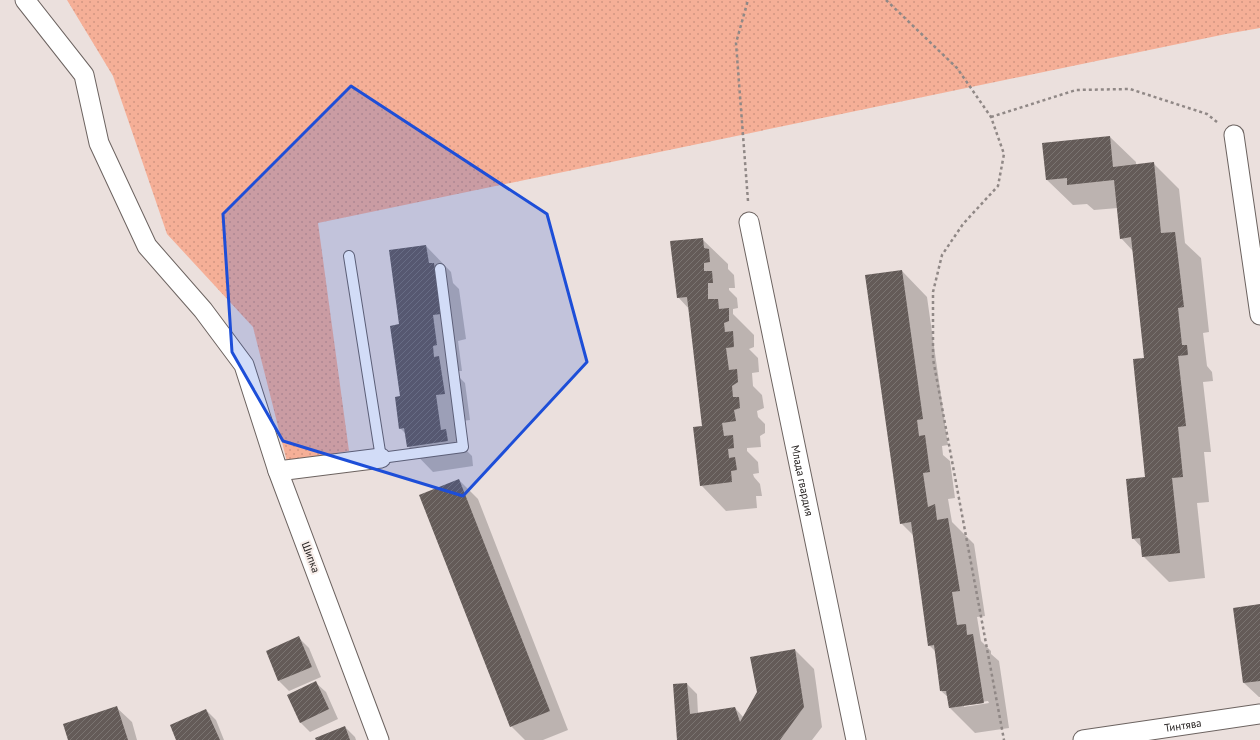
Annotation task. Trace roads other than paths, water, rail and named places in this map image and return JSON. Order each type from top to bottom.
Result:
[{"type":"street","name":"Шипка","points":[[24,0],[84,74],[99,142],[147,246],[203,310],[244,365],[278,471],[379,740]]},
{"type":"street","points":[[1234,135],[1260,315]]},
{"type":"street","name":"Млада гвардия","points":[[749,222],[856,740]]},
{"type":"street","points":[[278,471],[381,458]]},
{"type":"street","name":"Тинтява","points":[[1083,740],[1260,714]]},
{"type":"lane","points":[[348,256],[381,458],[463,447],[440,269]]}]
